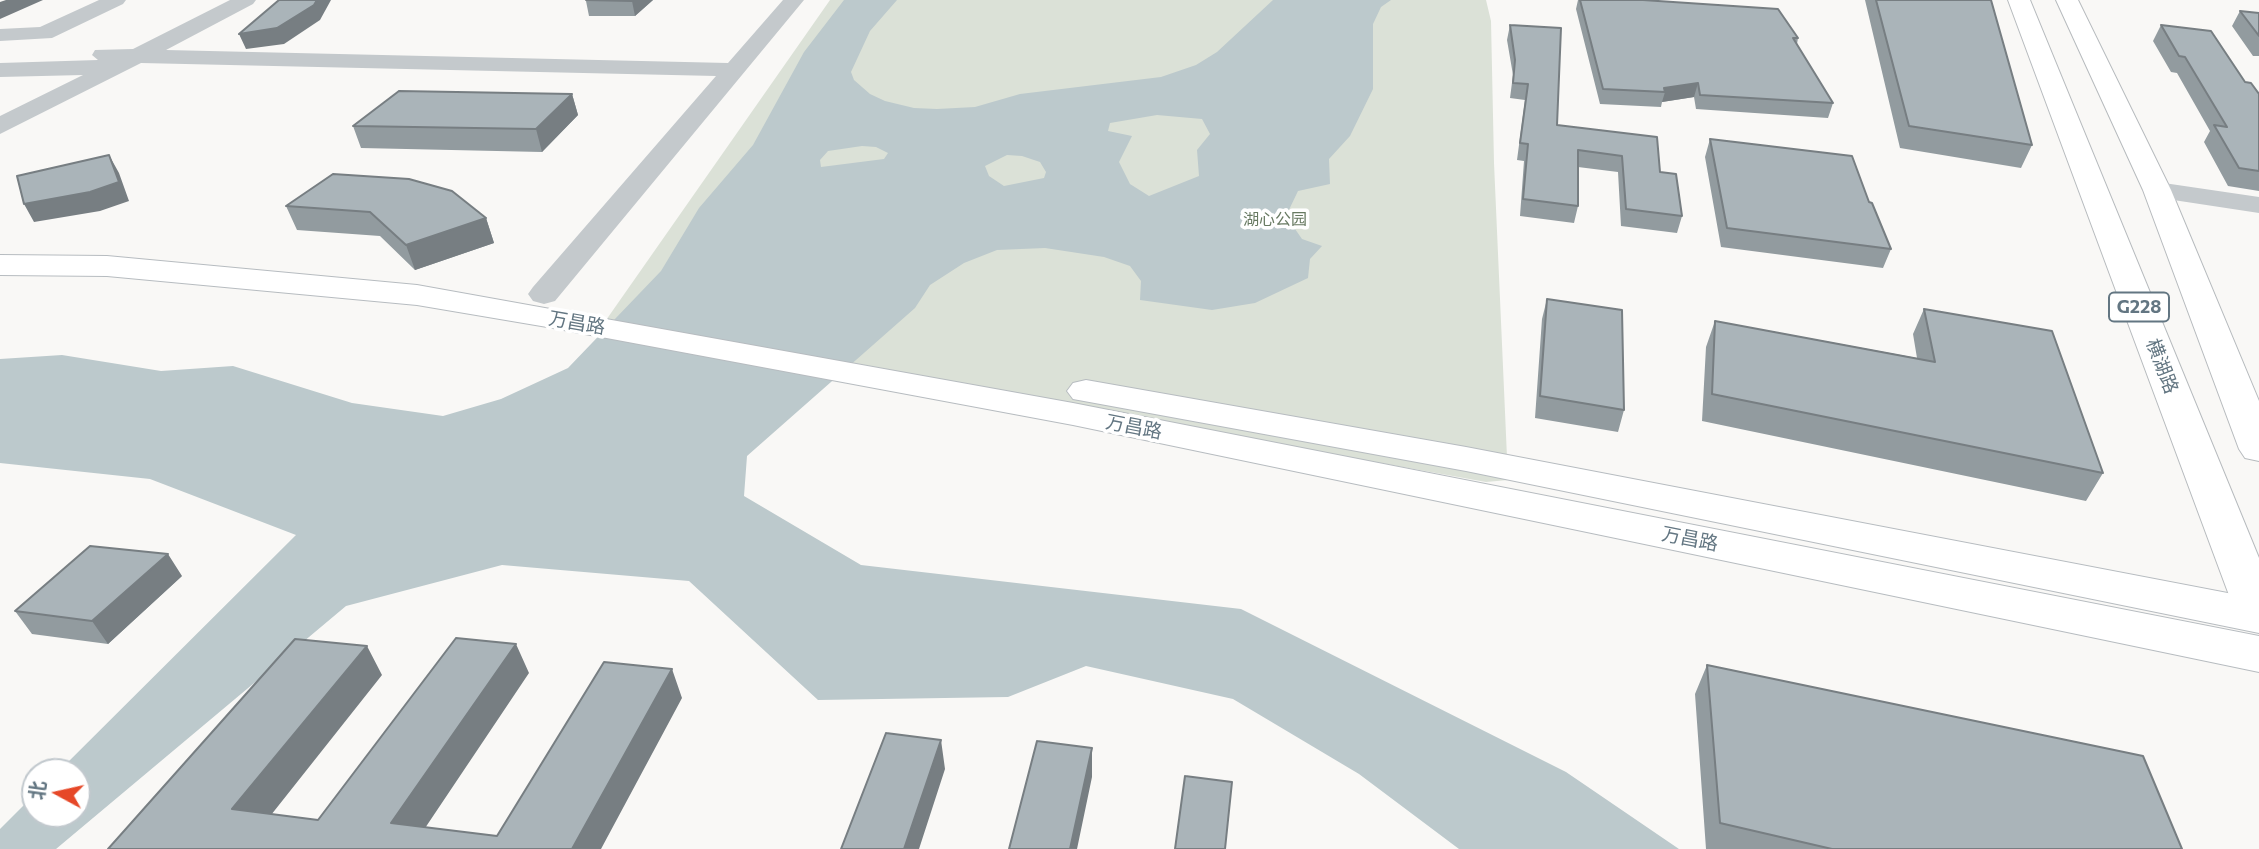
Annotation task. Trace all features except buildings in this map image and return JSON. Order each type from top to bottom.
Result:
[{"type":"main road","name":"横湖路","points":[[2020,0],[2259,615]]},
{"type":"main road","name":"G228","points":[[2067,0],[2157,190],[2259,449]]},
{"type":"main road","name":"万昌路","points":[[0,248],[135,250],[443,276],[559,304],[858,363],[1086,417],[2259,654]]},
{"type":"main road","name":"万昌路","points":[[0,265],[107,266],[404,294],[559,304]]},
{"type":"main road","name":"万昌路","points":[[858,363],[1466,459],[2259,615]]},
{"type":"street","points":[[0,35],[44,33],[116,0]]},
{"type":"street","points":[[0,126],[215,0]]},
{"type":"street","points":[[136,56],[246,0]]},
{"type":"street","points":[[559,304],[734,70],[794,0]]},
{"type":"street","points":[[0,70],[79,67],[136,56],[734,70]]},
{"type":"street","points":[[0,106],[79,67]]},
{"type":"street","points":[[2157,190],[2259,205]]},
{"type":"green space","name":"湖心公园","points":[[830,0],[1486,0],[1491,21],[1494,163],[1508,480],[1486,482],[604,323]]},
{"type":"shaded area","points":[[844,0],[897,0],[870,31],[851,72],[854,80],[870,94],[885,101],[914,108],[937,109],[975,107],[1020,94],[1161,77],[1196,65],[1217,52],[1273,0],[1391,0],[1381,7],[1373,24],[1373,89],[1350,136],[1329,159],[1330,184],[1298,191],[1286,216],[1302,239],[1322,246],[1310,259],[1308,278],[1255,303],[1212,310],[1140,300],[1141,281],[1130,266],[1104,257],[1045,248],[997,250],[964,263],[930,285],[915,308],[747,456],[744,496],[861,565],[1241,609],[1566,772],[1679,849],[1459,849],[1359,774],[1233,699],[1086,666],[1008,697],[818,700],[689,581],[502,565],[346,606],[91,820],[91,758],[72,758],[296,535],[150,479],[0,463],[0,359],[62,355],[161,371],[233,366],[352,403],[443,416],[501,399],[568,368],[661,271],[699,208],[753,145],[804,52]],"holes":[[[1157,115],[1202,119],[1210,134],[1197,150],[1199,176],[1149,196],[1130,184],[1119,162],[1132,136],[1108,131],[1110,123]],[[862,146],[876,147],[888,153],[884,159],[821,167],[820,160],[828,151]],[[1007,155],[1022,156],[1040,162],[1046,172],[1044,178],[1004,186],[989,176],[985,166]]]},
{"type":"shaded area","points":[[21,808],[21,828],[81,828],[56,849],[0,849],[0,829]]}]
